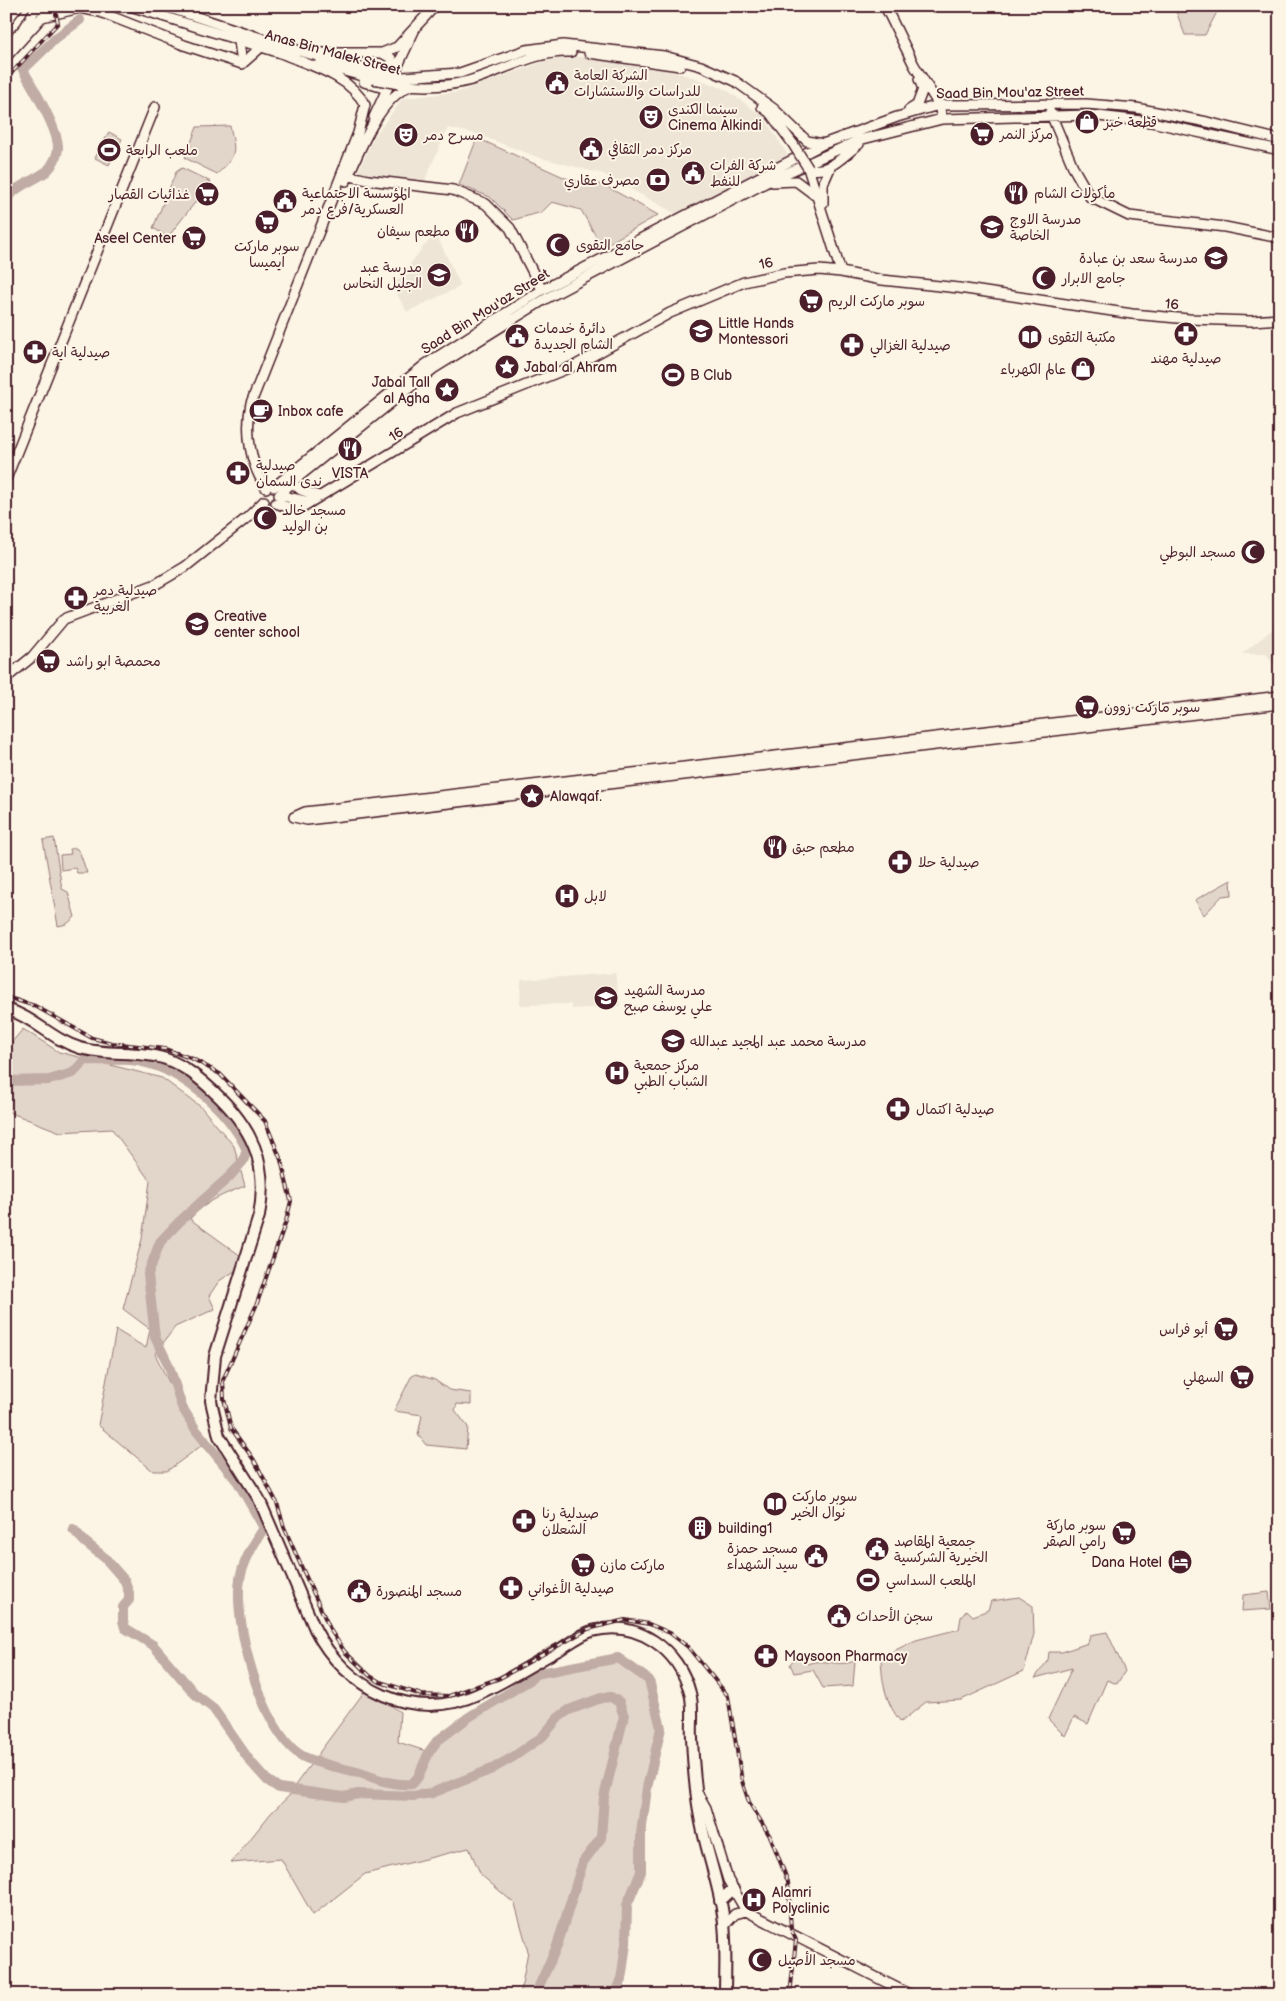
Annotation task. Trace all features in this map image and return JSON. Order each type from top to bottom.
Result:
[{"type":"main road","points":[[6,1009],[31,1019],[63,1041],[79,1048],[156,1057],[176,1064],[192,1073],[227,1104],[247,1130],[262,1170],[262,1202],[216,1356],[211,1401],[220,1436],[259,1499],[324,1647],[338,1662],[362,1684],[378,1694],[404,1701],[442,1703],[478,1694],[591,1631],[619,1628],[648,1636],[667,1649],[681,1670],[690,1693],[692,1750],[699,1812],[724,1926],[725,1995]]},
{"type":"main road","points":[[720,1901],[733,1889]]},
{"type":"street","points":[[6,22],[18,6]]},
{"type":"street","points":[[6,48],[25,27],[37,6]]},
{"type":"street","points":[[6,57],[42,17],[46,6]]},
{"type":"street","name":"Anas Bin Malek Street","points":[[130,6],[260,48],[401,81],[411,86],[441,86],[466,82],[541,56],[563,51],[663,62],[699,71],[732,85],[770,114],[793,144],[808,168],[824,213]]},
{"type":"street","name":"Anas Bin Malek Street","points":[[164,6],[372,75]]},
{"type":"street","points":[[306,53],[382,53],[397,47],[414,31],[435,6]]},
{"type":"street","points":[[885,6],[914,65],[923,89],[917,105],[897,117]]},
{"type":"street","points":[[42,17],[80,8],[100,12],[184,46],[242,64]]},
{"type":"street","points":[[345,175],[366,136],[394,69],[414,31]]},
{"type":"street","points":[[239,41],[242,64]]},
{"type":"street","name":"Anas Bin Malek Street","points":[[401,81],[460,73],[526,50],[564,45],[664,56],[701,66],[735,81],[774,110],[808,141],[823,144]]},
{"type":"street","points":[[242,64],[260,48]]},
{"type":"street","points":[[382,53],[390,58],[394,69]]},
{"type":"street","points":[[283,54],[318,68],[387,89]]},
{"type":"street","points":[[914,65],[939,105],[942,119]]},
{"type":"street","points":[[274,493],[255,473],[248,419],[251,402],[322,224],[333,209],[361,125],[365,105],[359,93],[341,80],[318,68]]},
{"type":"street","points":[[366,136],[396,93],[411,86]]},
{"type":"street","points":[[1049,104],[1050,115],[1074,169],[1090,197],[1129,216],[1225,227],[1280,238]]},
{"type":"street","name":"Saad Bin Mou'az Street","points":[[274,493],[426,364],[542,290],[823,144],[897,117],[939,105],[1086,104],[1136,108],[1280,140]]},
{"type":"street","points":[[6,479],[155,107]]},
{"type":"street","name":"Saad Bin Mou'az Street","points":[[274,493],[292,483],[432,369],[547,298],[801,164],[868,137],[942,119],[1089,115],[1151,122],[1280,150]]},
{"type":"street","points":[[841,272],[824,213],[823,184],[830,168],[868,137]]},
{"type":"street","points":[[808,168],[820,170],[830,168]]},
{"type":"street","points":[[345,175],[368,180],[453,190],[486,204],[510,228],[542,290]]},
{"type":"street","points":[[765,183],[796,180],[818,198]]},
{"type":"street","name":"16","points":[[274,493],[287,507],[298,508],[457,412],[576,365],[670,313],[744,282],[784,273],[819,270],[841,272],[882,280],[960,288],[1132,314],[1189,319],[1251,321],[1280,319]]},
{"type":"street","points":[[292,483],[301,490],[319,496]]},
{"type":"street","points":[[6,678],[32,657],[64,619],[110,604],[163,580],[185,567],[248,516],[264,500],[262,493],[274,493]]},
{"type":"street","points":[[1280,696],[472,791],[305,812],[294,817],[307,820],[1280,704]]},
{"type":"street","points":[[697,1791],[706,1808],[721,1861],[733,1889],[746,1911],[910,1995]]},
{"type":"street","points":[[724,1926],[735,1914],[746,1911]]},
{"type":"shaded area","points":[[1174,6],[1217,6],[1218,10],[1205,35],[1185,35]]},
{"type":"shaded area","points":[[563,57],[595,57],[658,68],[693,77],[727,90],[764,117],[789,157],[678,215],[603,174],[537,157],[476,134],[448,128],[425,180],[386,179],[358,172],[374,137],[403,98],[458,92],[543,62]]},
{"type":"shaded area","points":[[230,126],[234,148],[233,153],[228,163],[217,174],[185,158],[197,127]]},
{"type":"shaded area","points":[[109,132],[122,139],[109,165],[95,158]]},
{"type":"shaded area","points":[[477,138],[568,179],[604,185],[658,215],[602,247],[581,210],[552,202],[542,212],[513,220],[490,197],[459,185]]},
{"type":"shaded area","points":[[182,168],[211,182],[168,237],[153,228],[176,172]]},
{"type":"shaded area","points":[[436,234],[461,286],[407,312],[393,287],[423,247]]},
{"type":"shaded area","points":[[1280,623],[1280,672],[1266,654],[1242,654]]},
{"type":"shaded area","points":[[54,838],[62,889],[68,892],[75,917],[67,924],[58,926],[43,840]]},
{"type":"shaded area","points":[[76,848],[80,853],[87,873],[77,873],[75,868],[61,870],[60,855],[71,854],[70,849]]},
{"type":"shaded area","points":[[1231,880],[1232,895],[1222,896],[1204,915],[1195,900]]},
{"type":"shaded area","points":[[615,973],[620,1006],[572,1009],[571,1004],[520,1005],[521,980]]},
{"type":"shaded area","points":[[23,1029],[59,1052],[162,1078],[201,1107],[234,1146],[245,1186],[209,1203],[190,1219],[241,1256],[235,1271],[219,1281],[209,1296],[215,1309],[175,1327],[155,1354],[192,1429],[205,1443],[167,1471],[153,1471],[98,1425],[116,1330],[146,1348],[150,1329],[123,1309],[142,1239],[150,1181],[112,1129],[60,1132],[6,1111],[6,1049]]},
{"type":"shaded area","points":[[416,1374],[435,1380],[449,1390],[471,1393],[471,1405],[457,1404],[455,1410],[468,1427],[466,1449],[426,1445],[418,1435],[422,1415],[394,1411],[411,1377]]},
{"type":"shaded area","points":[[1269,1592],[1271,1609],[1242,1611],[1243,1595]]},
{"type":"shaded area","points":[[1019,1597],[1033,1606],[1034,1634],[1024,1671],[961,1700],[926,1702],[901,1722],[891,1707],[885,1692],[881,1657],[916,1640],[959,1629],[961,1617],[967,1610],[973,1616],[988,1610],[991,1601]]},
{"type":"shaded area","points":[[1107,1632],[1125,1671],[1117,1684],[1107,1680],[1088,1724],[1074,1717],[1065,1736],[1048,1719],[1072,1668],[1035,1678],[1048,1660],[1049,1652],[1062,1652],[1088,1643],[1090,1635]]},
{"type":"shaded area","points":[[800,1652],[807,1664],[813,1662],[849,1663],[855,1661],[853,1686],[823,1688],[813,1670],[794,1673],[790,1664]]},
{"type":"shaded area","points":[[618,1658],[649,1680],[661,1728],[646,1793],[641,1834],[641,1872],[627,1905],[621,1980],[615,1995],[542,1995],[538,1986],[533,1995],[520,1995],[528,1951],[515,1904],[481,1875],[469,1848],[365,1874],[313,1915],[281,1859],[231,1863],[271,1813],[292,1793],[290,1792],[367,1688],[400,1712],[398,1742],[429,1752],[437,1741],[535,1674]]},
{"type":"waterway","points":[[6,200],[14,191],[47,171],[55,160],[58,150],[57,139],[50,119],[23,70],[56,38],[80,20]]},
{"type":"waterway","points":[[6,1081],[49,1080],[73,1073],[85,1060],[130,1060],[148,1063],[183,1079],[199,1091],[227,1119],[247,1150],[243,1161],[230,1176],[179,1222],[160,1242],[148,1274],[155,1337],[169,1366],[182,1407],[196,1430],[238,1482],[264,1528],[249,1552],[241,1572],[239,1598],[241,1621],[246,1647],[262,1699],[285,1741],[299,1754],[319,1763],[384,1781],[412,1784],[418,1777],[429,1752],[437,1741],[469,1717],[530,1680],[535,1674],[618,1658],[649,1680],[661,1728],[647,1788],[641,1834],[641,1872],[627,1905],[626,1944],[621,1980],[616,1995]]},
{"type":"waterway","points":[[73,1529],[85,1542],[105,1558],[125,1581],[129,1593],[129,1600],[123,1607],[125,1628],[153,1645],[195,1694],[213,1708],[250,1761],[267,1780],[279,1788],[344,1797],[358,1794],[413,1796],[432,1793],[492,1769],[513,1757],[542,1737],[559,1717],[569,1710],[601,1698],[611,1697],[619,1702],[624,1716],[604,1797],[601,1838],[583,1862],[557,1946],[535,1995]]},
{"type":"railway","points":[[6,79],[58,23],[56,14],[58,6]]},
{"type":"railway","points":[[6,997],[35,1006],[92,1038],[112,1043],[165,1049],[193,1059],[220,1074],[265,1121],[281,1160],[291,1201],[286,1221],[256,1306],[223,1380],[224,1399],[231,1428],[254,1460],[277,1503],[284,1527],[302,1568],[331,1631],[345,1652],[370,1676],[380,1682],[422,1695],[449,1696],[500,1678],[588,1629],[625,1620],[649,1624],[670,1633],[688,1647],[728,1696],[742,1781],[749,1802],[771,1838],[788,1882],[791,1929],[796,1940],[790,1995]]},
{"type":"place","name":"الشركة العامة للدراسات والاستشارات","points":[[557,83]]},
{"type":"place","name":"سينما الكندي Cinema Alkindi","points":[[651,117]]},
{"type":"place","name":"قطعة خبز","points":[[1087,122]]},
{"type":"place","name":"مركز النمر","points":[[982,134]]},
{"type":"place","name":"مسرح دمر","points":[[406,135]]},
{"type":"place","name":"مركز دمر الثقافي","points":[[591,149]]},
{"type":"place","name":"ملعب الرابعة","points":[[109,150]]},
{"type":"place","name":"شركة الفرات للنفط","points":[[693,173]]},
{"type":"place","name":"مصرف عقاري","points":[[658,180]]},
{"type":"place","name":"مأكولات الشام","points":[[1016,193]]},
{"type":"place","name":"غذائيات القصار","points":[[207,194]]},
{"type":"place","name":"المؤسسة الاجتماعية العسكرية/فرع دمر","points":[[285,201]]},
{"type":"place","name":"سوبر ماركت ايميسا","points":[[267,222]]},
{"type":"place","name":"مدرسة الاوج الخاصة","points":[[992,227]]},
{"type":"place","name":"مطعم سيفان","points":[[467,231]]},
{"type":"place","name":"Aseel Center","points":[[194,238]]},
{"type":"place","name":"جامع التقوى","points":[[558,245]]},
{"type":"place","name":"مدرسة سعد بن عبادة","points":[[1216,258]]},
{"type":"place","name":"مدرسة عبد الجليل النحاس","points":[[439,275]]},
{"type":"place","name":"جامع الابرار","points":[[1044,278]]},
{"type":"place","name":"سوبر ماركت الريم","points":[[811,301]]},
{"type":"place","name":"Little Hands Montessori","points":[[701,331]]},
{"type":"place","name":"صيدلية مهند","points":[[1186,334]]},
{"type":"place","name":"دائرة خدمات الشام الجديدة","points":[[517,336]]},
{"type":"place","name":"مكتبة التقوى","points":[[1030,337]]},
{"type":"place","name":"صيدلية الغزالي","points":[[852,345]]},
{"type":"place","name":"صيدلية اية","points":[[35,352]]},
{"type":"place","name":"Jabal al Ahram","points":[[507,367]]},
{"type":"place","name":"عالم الكهرباء","points":[[1083,369]]},
{"type":"place","name":"B Club","points":[[673,375]]},
{"type":"place","name":"Jabal Tall al Agha","points":[[447,390]]},
{"type":"place","name":"Inbox cafe","points":[[261,411]]},
{"type":"place","name":"VISTA","points":[[350,449]]},
{"type":"place","name":"صيدلية ندى السمان","points":[[238,473]]},
{"type":"place","name":"مسجد خالد بن الوليد","points":[[265,518]]},
{"type":"place","name":"مسجد البوطي","points":[[1253,552]]},
{"type":"place","name":"صيدلية دمر الغربية","points":[[76,598]]},
{"type":"place","name":"Creative center school","points":[[197,624]]},
{"type":"place","name":"محمصة ابو راشد","points":[[48,661]]},
{"type":"place","name":"سوبر ماركت زوون","points":[[1087,707]]},
{"type":"place","name":"Alawqaf.","points":[[532,796]]},
{"type":"place","name":"مطعم حبق","points":[[775,847]]},
{"type":"place","name":"صيدلية حلا","points":[[900,862]]},
{"type":"place","name":"لابل","points":[[567,896]]},
{"type":"place","name":"مدرسة الشهيد علي يوسف صبح","points":[[606,998]]},
{"type":"place","name":"مدرسة محمد عبد المجيد عبدالله","points":[[673,1041]]},
{"type":"place","name":"مركز جمعية الشباب الطبي","points":[[617,1073]]},
{"type":"place","name":"صيدلية اكتمال","points":[[898,1109]]},
{"type":"place","name":"أبو فراس","points":[[1226,1329]]},
{"type":"place","name":"السهلي","points":[[1242,1377]]},
{"type":"place","name":"سوبر ماركت نوال الخير","points":[[775,1504]]},
{"type":"place","name":"صيدلية رنا الشعلان","points":[[524,1521]]},
{"type":"place","name":"building1","points":[[700,1528]]},
{"type":"place","name":"سوبر ماركة رامي الصقر","points":[[1124,1533]]},
{"type":"place","name":"جمعية المقاصد الخيرية الشركسية","points":[[877,1549]]},
{"type":"place","name":"مسجد حمزة سيد الشهداء","points":[[816,1556]]},
{"type":"place","name":"Dana Hotel","points":[[1180,1562]]},
{"type":"place","name":"ماركت مازن","points":[[583,1565]]},
{"type":"place","name":"الملعب السداسي","points":[[868,1580]]},
{"type":"place","name":"صيدلية الأغواني","points":[[511,1588]]},
{"type":"place","name":"مسجد المنصورة","points":[[359,1591]]},
{"type":"place","name":"سجن الأحداث","points":[[839,1616]]},
{"type":"place","name":"Maysoon Pharmacy","points":[[766,1656]]},
{"type":"place","name":"Alamri Polyclinic","points":[[754,1900]]},
{"type":"place","name":"مسجد الأصيل","points":[[760,1960]]}]
